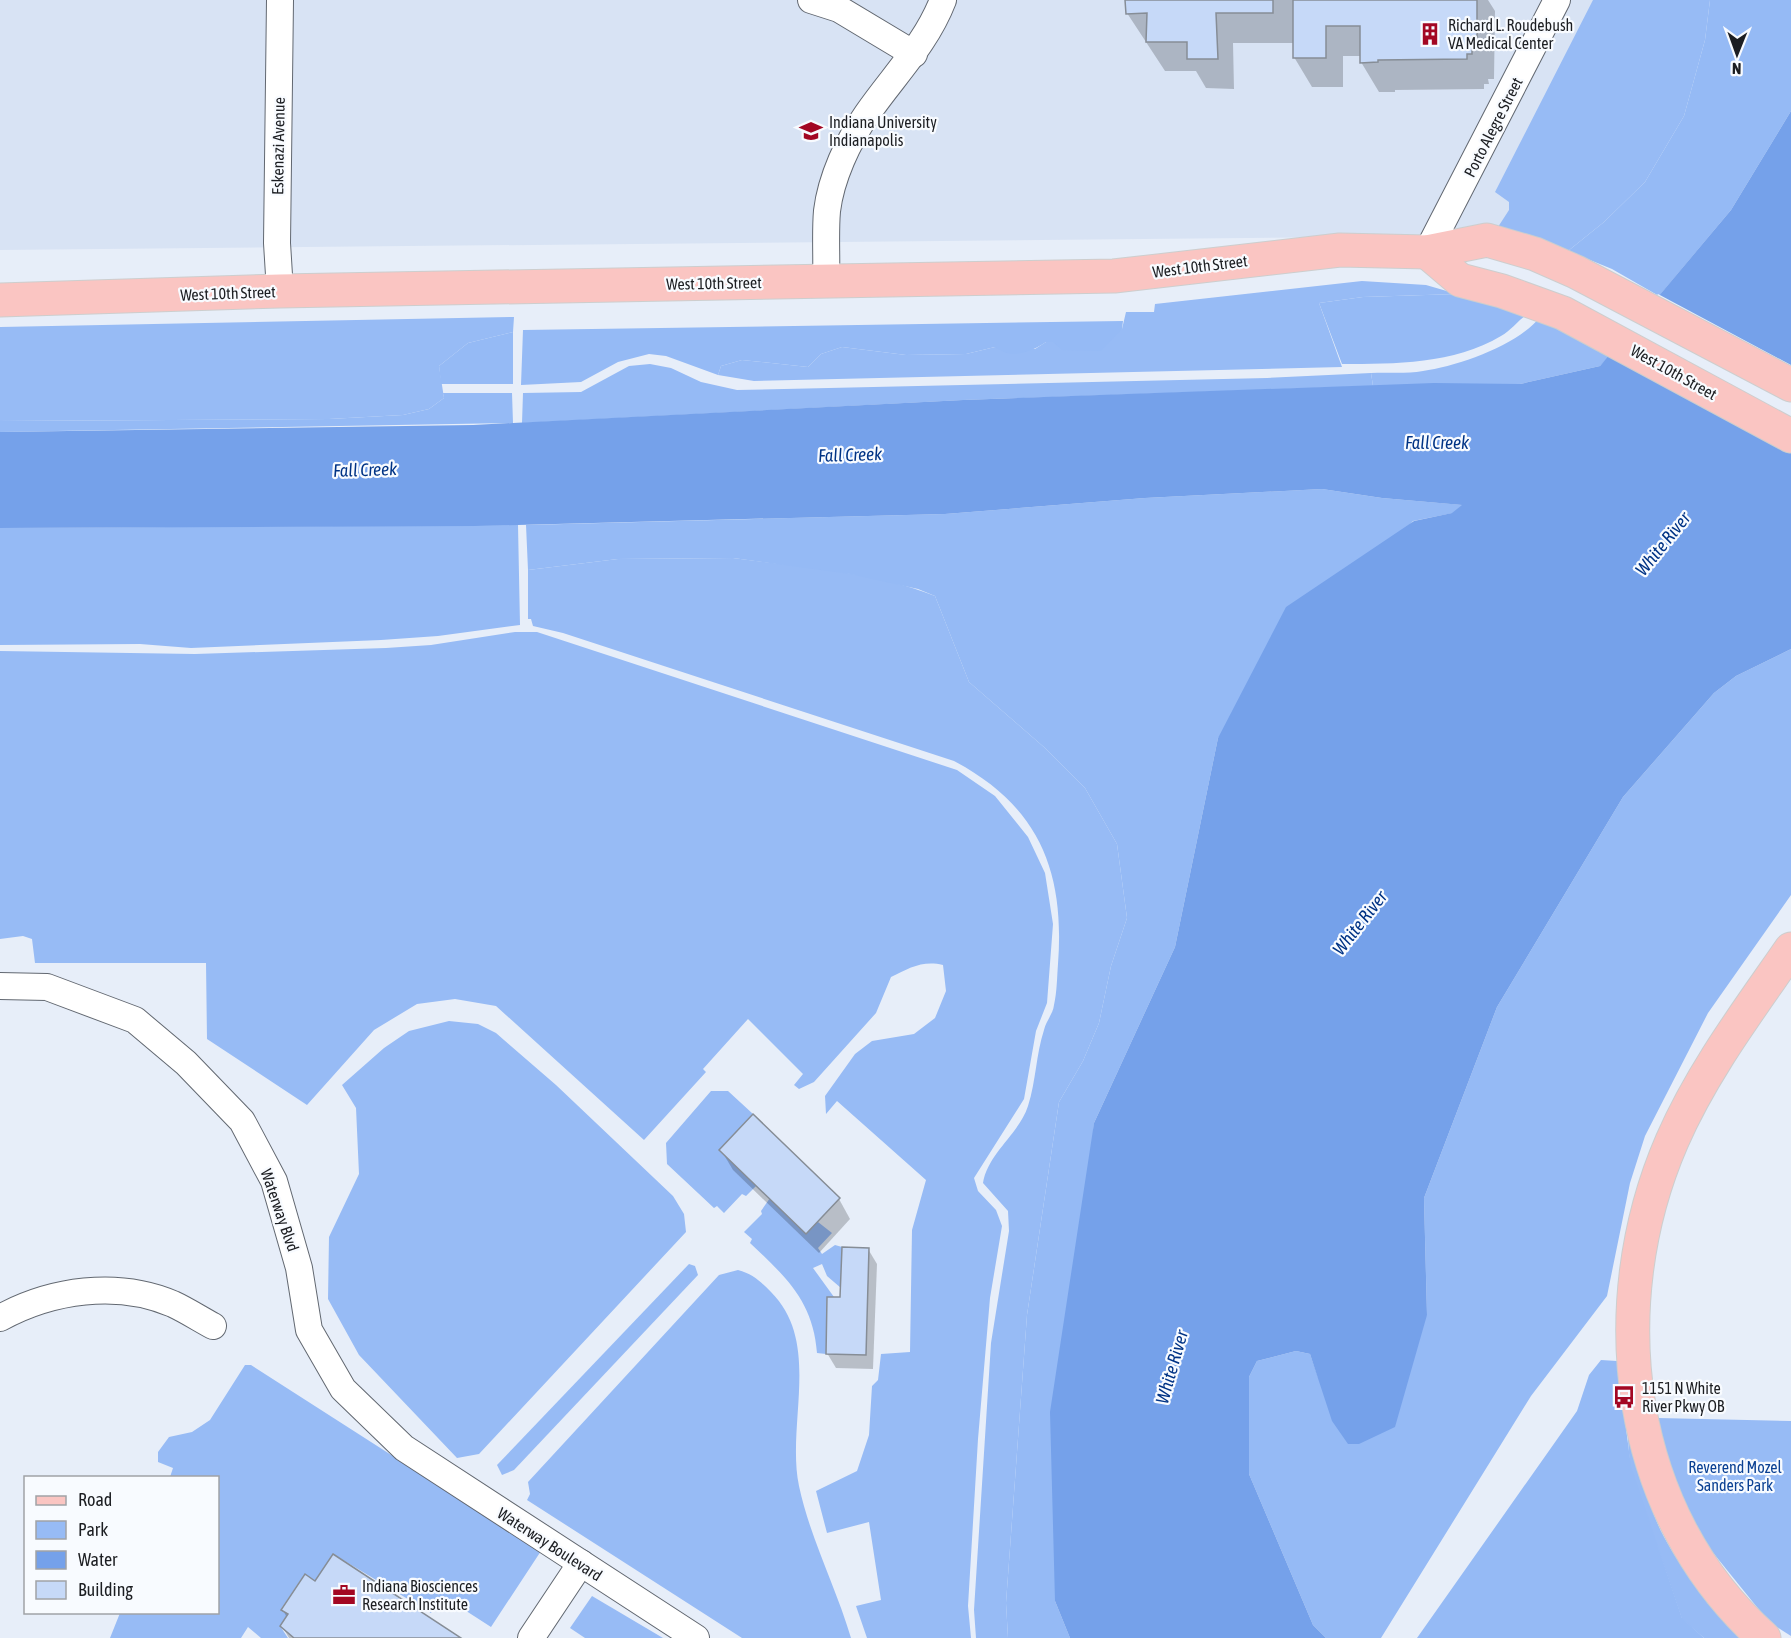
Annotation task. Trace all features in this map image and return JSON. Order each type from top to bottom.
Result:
[{"type":"main road","name":"West 10th Street","points":[[0,300],[280,291],[1114,276],[1340,250],[1427,252],[1486,240],[1535,254],[1576,272],[1791,385]]},
{"type":"main road","name":"West 10th Street","points":[[1427,252],[1460,280],[1523,297],[1563,313],[1791,436]]},
{"type":"main road","points":[[1764,1638],[1721,1594],[1707,1575],[1682,1535],[1666,1503],[1651,1457],[1639,1400],[1632,1340],[1632,1287],[1654,1191],[1684,1114],[1710,1070],[1791,949]]},
{"type":"street","name":"Eskenazi Avenue","points":[[280,0],[277,243],[280,291]]},
{"type":"street","points":[[811,0],[839,9],[914,54]]},
{"type":"street","points":[[826,280],[827,210],[838,169],[848,145],[866,114],[914,54],[933,26],[943,0]]},
{"type":"street","name":"Porto Alegre Street","points":[[1427,252],[1557,0]]},
{"type":"street","name":"Waterway Blvd","points":[[0,986],[46,987],[135,1020],[186,1063],[242,1121],[274,1181],[299,1268],[309,1330],[343,1389],[404,1448]]},
{"type":"street","points":[[0,1318],[22,1306],[61,1294],[109,1292],[142,1295],[172,1304],[213,1326]]},
{"type":"street","name":"Waterway Boulevard","points":[[404,1448],[696,1638]]},
{"type":"street","points":[[531,1638],[581,1563]]},
{"type":"shaded area","name":"Indiana University Indianapolis","points":[[0,0],[1679,0],[1564,235],[0,250]]},
{"type":"shaded area","points":[[1710,0],[1791,0],[1791,111],[1731,210],[1659,296],[1612,269],[1568,251],[1604,222],[1645,182],[1684,116],[1705,40]]},
{"type":"shaded area","points":[[1457,294],[1526,315],[1501,336],[1464,352],[1403,363],[1342,364],[1319,303],[1363,297]]},
{"type":"shaded area","points":[[1123,321],[1122,329],[1101,351],[1062,350],[1053,342],[1046,342],[1034,349],[1014,354],[995,347],[966,354],[906,355],[842,347],[821,354],[808,367],[742,360],[721,366],[718,375],[666,356],[649,354],[618,362],[581,382],[521,385],[523,330]]},
{"type":"shaded area","points":[[513,332],[513,384],[441,384],[439,366],[468,343]]},
{"type":"shaded area","points":[[650,364],[671,368],[701,382],[737,390],[1267,378],[1371,373],[1373,386],[963,400],[522,423],[523,393],[581,392],[629,366]]},
{"type":"shaded area","points":[[443,393],[512,393],[513,423],[0,432],[0,421],[329,419],[403,415],[429,409],[444,398]]},
{"type":"shaded area","points":[[1322,489],[1382,498],[1463,505],[1453,513],[1413,521],[1218,738],[1175,947],[1094,1123],[1055,1601],[1070,1638],[1008,1638],[1006,1603],[1027,1315],[1059,1102],[1083,1061],[1099,1023],[1111,966],[1127,918],[1117,844],[1085,788],[1045,748],[969,682],[935,596],[918,589],[850,574],[733,558],[618,559],[528,570],[526,525],[945,514],[1145,498]]},
{"type":"shaded area","points":[[518,525],[520,625],[438,636],[381,640],[191,648],[140,644],[0,645],[0,528]]},
{"type":"shaded area","points":[[1791,649],[1791,895],[1708,1013],[1645,1136],[1630,1183],[1607,1296],[1531,1396],[1381,1638],[1326,1638],[1313,1625],[1249,1474],[1249,1377],[1257,1361],[1296,1351],[1310,1354],[1318,1377],[1427,1315],[1424,1198],[1497,1007],[1623,797],[1714,693],[1736,676]]},
{"type":"shaded area","points":[[1601,1360],[1617,1361],[1631,1466],[1682,1618],[1704,1638],[1417,1638],[1577,1411],[1589,1375]]},
{"type":"green space","points":[[1593,0],[1710,0],[1705,40],[1684,116],[1645,182],[1604,222],[1568,251],[1498,227],[1509,210],[1509,202],[1495,192]]},
{"type":"green space","points":[[1362,281],[1426,285],[1457,294],[1363,297],[1319,303],[1342,367],[754,381],[718,375],[721,366],[742,360],[808,367],[821,354],[842,347],[906,355],[966,354],[995,347],[1035,349],[1046,342],[1122,329],[1126,312],[1154,312],[1155,304]]},
{"type":"green space","points":[[514,317],[513,332],[468,343],[439,366],[444,398],[429,409],[403,415],[329,419],[0,421],[0,327]]},
{"type":"green space","points":[[1540,317],[1613,352],[1600,366],[1520,384],[1373,386],[1371,373],[1417,372],[1470,359],[1517,337]]},
{"type":"green space","points":[[733,558],[861,575],[935,596],[969,682],[1045,748],[1085,788],[1117,844],[1127,918],[1111,966],[1099,1023],[1083,1061],[1059,1102],[1027,1315],[1006,1603],[1008,1638],[976,1638],[974,1610],[991,1343],[1009,1231],[1008,1211],[983,1183],[991,1162],[1018,1126],[1028,1106],[1041,1039],[1056,995],[1059,930],[1057,899],[1051,871],[1040,844],[1026,820],[1007,799],[983,779],[954,761],[563,633],[533,626],[531,619],[528,619],[528,570],[618,559]]},
{"type":"green space","points":[[515,632],[537,632],[957,770],[995,796],[1028,837],[1045,873],[1053,924],[1047,1003],[1036,1031],[1024,1099],[974,1178],[978,1191],[996,1210],[1002,1226],[990,1298],[978,1439],[968,1606],[971,1638],[867,1638],[856,1606],[881,1600],[869,1522],[827,1533],[816,1491],[857,1471],[869,1435],[872,1386],[878,1380],[881,1354],[910,1352],[912,1230],[926,1180],[837,1101],[826,1114],[825,1096],[855,1054],[872,1041],[914,1034],[935,1018],[946,991],[943,965],[923,964],[891,977],[876,1013],[814,1082],[799,1089],[794,1085],[803,1074],[748,1019],[703,1069],[706,1072],[644,1140],[496,1006],[455,999],[417,1004],[374,1030],[307,1105],[207,1039],[206,963],[35,963],[32,939],[23,936],[0,939],[0,651],[195,654],[386,648],[431,645]]},
{"type":"green space","points":[[449,1021],[478,1024],[496,1033],[556,1085],[673,1196],[684,1214],[686,1232],[479,1454],[457,1458],[359,1355],[328,1299],[329,1237],[359,1174],[356,1108],[342,1085],[384,1048],[409,1031]]},
{"type":"green space","points":[[711,1091],[728,1091],[753,1114],[719,1150],[757,1185],[746,1196],[742,1194],[724,1213],[717,1206],[714,1208],[667,1164],[666,1143]]},
{"type":"green space","points":[[770,1198],[818,1222],[832,1233],[818,1248],[822,1254],[835,1245],[842,1247],[841,1288],[827,1276],[822,1264],[813,1268],[834,1297],[827,1298],[826,1354],[817,1353],[810,1319],[804,1304],[786,1279],[750,1243],[752,1239],[744,1232],[762,1214],[761,1211]]},
{"type":"green space","points":[[689,1264],[695,1266],[698,1275],[514,1470],[502,1475],[497,1465]]},
{"type":"green space","points":[[738,1270],[756,1278],[771,1292],[786,1312],[795,1335],[799,1359],[796,1462],[799,1486],[810,1525],[851,1638],[742,1638],[527,1500],[530,1494],[528,1482],[719,1275]]},
{"type":"green space","points":[[245,1365],[251,1365],[541,1551],[491,1627],[443,1596],[431,1613],[333,1554],[315,1581],[304,1575],[281,1609],[288,1614],[280,1626],[288,1638],[261,1638],[248,1627],[241,1638],[110,1638],[120,1614],[219,1614],[219,1476],[170,1476],[173,1468],[158,1462],[158,1452],[169,1437],[192,1432],[210,1420]]},
{"type":"green space","name":"Reverend Mozel Sanders Park","points":[[1658,1418],[1791,1421],[1791,1636],[1769,1622],[1693,1528],[1662,1442]]},
{"type":"green space","points":[[1632,1438],[1652,1509],[1668,1544],[1708,1602],[1741,1638],[1704,1638],[1682,1619],[1630,1466],[1628,1440]]},
{"type":"green space","points":[[592,1596],[663,1638],[585,1638],[570,1628]]},
{"type":"water","points":[[1791,111],[1791,649],[1736,676],[1714,693],[1623,797],[1497,1007],[1424,1198],[1427,1315],[1395,1427],[1359,1444],[1348,1444],[1332,1421],[1310,1354],[1296,1351],[1257,1361],[1249,1377],[1249,1474],[1313,1625],[1326,1638],[1070,1638],[1055,1601],[1050,1412],[1094,1123],[1175,947],[1218,738],[1286,607],[1414,521],[1452,513],[1462,505],[1382,498],[1322,489],[1145,498],[945,514],[475,526],[0,528],[0,432],[473,425],[963,400],[1434,383],[1520,384],[1600,366],[1731,210]]},
{"type":"pier","points":[[1658,294],[1791,365],[1791,449],[1609,351]]},
{"type":"building","points":[[1125,0],[1273,0],[1273,13],[1216,13],[1218,59],[1187,59],[1187,42],[1146,42],[1147,13],[1126,14]]},
{"type":"building","name":"Richard L. Roudebush VA Medical Center","points":[[1293,0],[1477,0],[1477,49],[1472,49],[1472,54],[1467,54],[1467,59],[1378,60],[1378,62],[1360,63],[1360,26],[1326,26],[1326,58],[1293,58]]},
{"type":"building","points":[[753,1114],[840,1198],[806,1234],[719,1150]]},
{"type":"building","points":[[842,1247],[869,1248],[866,1355],[826,1354],[827,1297],[840,1297]]},
{"type":"building","name":"Indiana Biosciences Research Institute","points":[[333,1554],[461,1638],[294,1638],[280,1626],[288,1614],[281,1610],[305,1574],[315,1581]]},
{"type":"place","name":"Richard L. Roudebush VA Medical Center","points":[[1430,34]]},
{"type":"place","name":"Indiana University Indianapolis","points":[[811,131]]},
{"type":"place","name":"1151 N White River Pkwy OB","points":[[1624,1397]]},
{"type":"place","name":"Indiana Biosciences Research Institute","points":[[344,1595]]},
{"type":"water label","name":"Fall Creek","points":[[1437,443]]},
{"type":"water label","name":"Fall Creek","points":[[850,455]]},
{"type":"water label","name":"Fall Creek","points":[[365,470]]},
{"type":"water label","name":"White River","points":[[1663,544]]},
{"type":"water label","name":"White River","points":[[1360,923]]},
{"type":"water label","name":"White River","points":[[1172,1367]]}]
